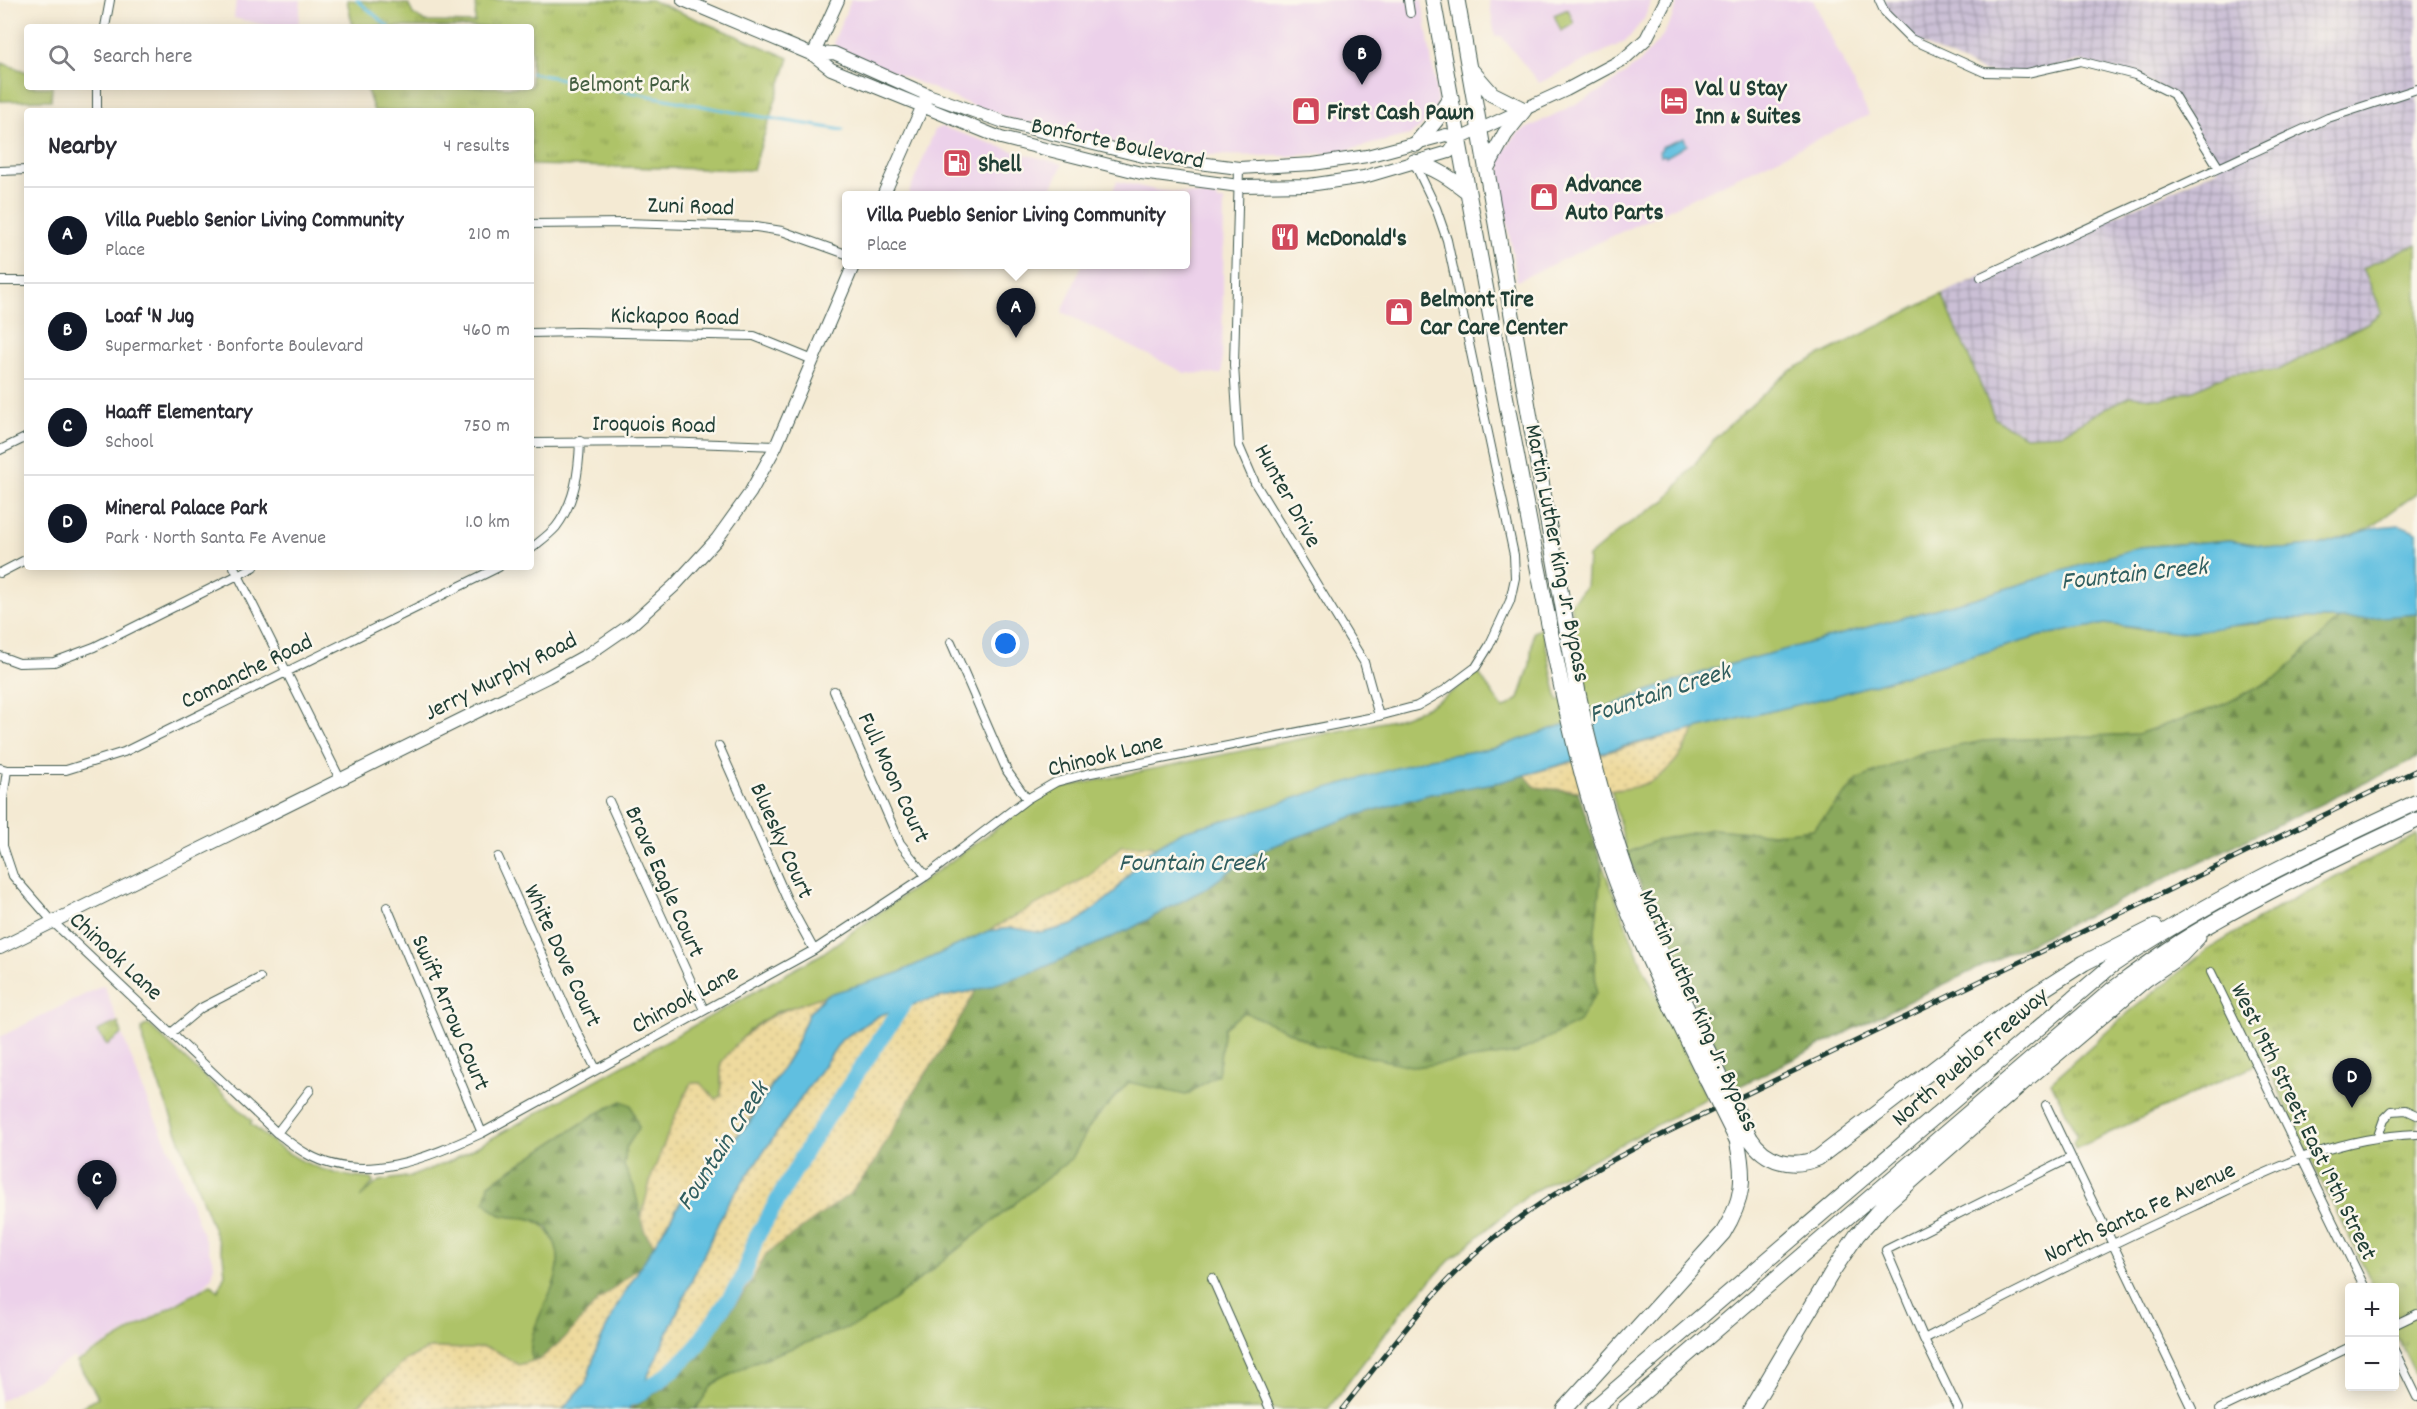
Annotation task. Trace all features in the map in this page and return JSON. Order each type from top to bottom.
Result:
[{"type":"highway","name":"Martin Luther King Jr. Bypass","points":[[1433,0],[1467,190],[1571,696],[1593,761],[1615,858],[1666,965],[1714,1079],[1743,1139],[1742,1191],[1732,1218],[1723,1233],[1564,1409]]},
{"type":"highway","name":"Martin Luther King Jr. Bypass","points":[[1457,0],[1571,696]]},
{"type":"highway","points":[[1469,68],[1492,94],[1524,110],[1505,134],[1486,169]]},
{"type":"highway","points":[[1416,144],[1429,130],[1451,97]]},
{"type":"highway","points":[[1414,162],[1428,165],[1467,190]]},
{"type":"highway","name":"North Pueblo Freeway","points":[[1593,1409],[2079,992],[2148,941],[2218,900],[2417,802]]},
{"type":"highway","name":"North Pueblo Freeway","points":[[1624,1409],[2087,1011],[2162,954],[2211,923],[2281,886],[2417,820]]},
{"type":"highway","points":[[1743,1139],[1779,1162],[1798,1164],[1818,1158],[2008,1012],[2059,979],[2135,936],[2218,900]]},
{"type":"highway","points":[[1751,1409],[1834,1269],[1857,1235],[1882,1207],[2026,1080],[2146,979],[2181,955],[2211,923]]},
{"type":"main road","name":"Bonforte Boulevard","points":[[683,0],[813,55],[831,69],[926,100],[1004,122],[1143,156],[1239,168],[1346,160],[1446,135],[1459,139]]},
{"type":"main road","points":[[813,55],[838,0]]},
{"type":"main road","name":"Bonforte Boulevard","points":[[926,100],[1001,138],[1141,173],[1239,186],[1309,185],[1364,177],[1449,152],[1459,139],[1524,110],[1624,59],[1646,39],[1666,0]]},
{"type":"main road","points":[[885,191],[926,100]]},
{"type":"main road","name":"Jerry Murphy Road","points":[[0,948],[547,677],[587,655],[632,624],[674,586],[717,538],[750,493],[776,446],[852,269]]},
{"type":"street","points":[[106,24],[110,0]]},
{"type":"street","points":[[1408,0],[1410,14]]},
{"type":"street","points":[[1879,0],[1885,13],[1911,39],[1984,72],[2026,73],[2079,61],[2135,75],[2173,94],[2219,168]]},
{"type":"street","points":[[1981,277],[2328,118],[2417,89]]},
{"type":"street","points":[[97,90],[97,108]]},
{"type":"street","name":"Chinook Lane","points":[[3,769],[3,846],[13,876],[53,922],[277,1133],[308,1155],[345,1168],[386,1167],[434,1154],[482,1133],[814,950],[926,876],[1027,799],[1056,782],[1417,706],[1445,690],[1476,667],[1490,645],[1510,601],[1515,578],[1514,555],[1446,240],[1436,208],[1414,162]]},
{"type":"street","name":"Hunter Drive","points":[[1239,168],[1234,365],[1239,446],[1255,483],[1364,662],[1378,716]]},
{"type":"street","points":[[0,171],[24,170]]},
{"type":"street","name":"Zuni Road","points":[[534,224],[624,223],[756,227],[783,231],[842,253]]},
{"type":"street","points":[[0,281],[24,281]]},
{"type":"street","name":"Kickapoo Road","points":[[534,333],[754,336],[813,360]]},
{"type":"street","points":[[0,450],[24,438]]},
{"type":"street","points":[[534,546],[556,527],[571,500],[579,472],[580,441]]},
{"type":"street","name":"Iroquois Road","points":[[534,443],[580,441],[776,446]]},
{"type":"street","points":[[0,573],[24,561]]},
{"type":"street","name":"Comanche Road","points":[[3,769],[66,770],[124,752],[493,570]]},
{"type":"street","points":[[0,656],[19,663],[54,662],[94,647],[236,571],[340,778]]},
{"type":"street","points":[[951,642],[1007,771],[1027,799]]},
{"type":"street","name":"Full Moon Court","points":[[834,691],[900,843],[926,876]]},
{"type":"street","name":"Bluesky Court","points":[[719,746],[790,906],[814,950]]},
{"type":"street","name":"Brave Eagle Court","points":[[609,801],[704,1010]]},
{"type":"street","name":"White Dove Court","points":[[498,857],[575,1028],[596,1069]]},
{"type":"street","name":"Swift Arrow Court","points":[[387,907],[482,1133]]},
{"type":"street","name":"West 19th Street; East 19th Street","points":[[2211,972],[2304,1156],[2363,1283]]},
{"type":"street","points":[[171,1033],[201,1008],[260,978]]},
{"type":"street","points":[[277,1133],[310,1090]]},
{"type":"street","points":[[2046,1105],[2192,1409]]},
{"type":"street","points":[[2378,1136],[2384,1119],[2392,1111],[2406,1110],[2417,1115]]},
{"type":"street","name":"North Santa Fe Avenue","points":[[1924,1339],[2111,1244],[2304,1156],[2378,1136],[2417,1134]]},
{"type":"street","points":[[1958,1409],[1924,1339],[1886,1250],[2070,1158]]},
{"type":"street","points":[[1212,1278],[1270,1409]]},
{"type":"street","points":[[2399,1323],[2417,1314]]},
{"type":"street","points":[[2220,1409],[2345,1349]]},
{"type":"street","points":[[2399,1360],[2417,1396]]},
{"type":"shaded area","points":[[236,0],[301,0],[298,24],[260,24],[234,18]]},
{"type":"shaded area","points":[[851,0],[1422,0],[1437,95],[1436,111],[1432,110],[1421,127],[1410,135],[1339,152],[1290,156],[1214,155],[1137,149],[1019,121],[973,106],[838,48],[834,44],[835,38]]},
{"type":"shaded area","points":[[1489,0],[1652,0],[1644,19],[1626,41],[1539,83],[1501,36],[1495,37]]},
{"type":"shaded area","points":[[1679,0],[1813,0],[1869,115],[1517,281],[1500,177],[1500,155],[1518,133],[1603,90],[1639,63],[1661,38]]},
{"type":"shaded area","points":[[1879,0],[2417,0],[2417,299],[2279,370],[2231,373],[2020,477],[1942,294],[2219,169],[2173,94],[2135,75],[2080,61],[2027,73],[1984,72],[1911,39]]},
{"type":"shaded area","points":[[942,127],[1023,154],[1063,164],[1050,191],[910,191],[935,130]]},
{"type":"shaded area","points":[[1117,181],[1164,191],[1113,191]]},
{"type":"shaded area","points":[[1190,194],[1216,197],[1219,201],[1224,201],[1222,374],[1185,373],[1062,312],[1080,269],[1190,269]]},
{"type":"shaded area","points":[[104,985],[148,1103],[173,1156],[214,1264],[213,1273],[202,1288],[77,1360],[74,1357],[0,1401],[0,1037]]},
{"type":"green space","name":"Belmont Park","points":[[347,0],[408,4],[413,14],[425,22],[475,23],[476,0],[651,0],[789,58],[753,170],[534,165],[534,108],[373,108],[367,90],[534,90],[534,24],[352,24]]},
{"type":"green space","points":[[1568,9],[1574,24],[1561,31],[1554,15]]},
{"type":"green space","points":[[2,63],[24,71],[24,90],[52,90],[51,100],[0,101]]},
{"type":"green space","points":[[2417,244],[2417,493],[2366,530],[2319,545],[2283,549],[2230,540],[2140,547],[1979,597],[1713,669],[1496,748],[1431,758],[1183,831],[1156,847],[1121,846],[1089,876],[988,931],[896,974],[776,1012],[749,1030],[721,1063],[721,1096],[716,1100],[700,1083],[691,1083],[662,1149],[641,1218],[634,1187],[624,1166],[626,1148],[639,1127],[622,1101],[596,1114],[489,1184],[500,1215],[532,1219],[538,1222],[554,1241],[558,1256],[553,1286],[534,1331],[531,1346],[532,1361],[518,1365],[496,1351],[483,1347],[430,1348],[406,1360],[354,1409],[78,1409],[98,1397],[77,1362],[211,1284],[218,1291],[225,1274],[223,1255],[143,1042],[142,1029],[144,1026],[149,1025],[252,1121],[250,1123],[278,1146],[321,1169],[372,1179],[374,1182],[360,1198],[379,1181],[412,1176],[453,1160],[820,955],[1050,790],[1393,720],[1418,711],[1438,700],[1478,672],[1503,709],[1519,699],[1530,665],[1533,632],[1542,628],[1558,701],[1585,691],[1570,604],[1586,587],[1588,557],[1625,526],[1666,500],[1716,437],[1789,371],[1942,294],[1995,419],[2025,436],[2061,434],[2131,396],[2163,399],[2194,390],[2231,373],[2279,370],[2369,322],[2382,312],[2363,268]]},
{"type":"green space","points":[[2417,614],[2417,758],[1909,1001],[1736,1088],[1666,946],[1627,853],[1657,840],[1712,829],[1773,834],[1813,829],[1859,779],[1924,753],[1983,741],[2138,734],[2223,705],[2278,677],[2339,619]]},
{"type":"green space","points":[[2278,619],[2339,619],[2278,677],[2223,705],[2138,734],[1983,741],[1859,779],[1813,829],[1773,834],[1712,829],[1657,840],[1627,853],[1611,789],[1627,788],[1682,753],[1696,728],[1834,696],[2044,635],[2105,624],[2145,630],[2247,625]]},
{"type":"green space","points":[[1525,775],[1535,787],[1578,792],[1602,864],[1594,939],[1596,993],[1578,1023],[1517,1053],[1415,1067],[1315,1045],[1244,1012],[1224,1028],[1218,1074],[1186,1095],[1128,1082],[1091,1124],[1072,1158],[895,1299],[860,1323],[754,1362],[713,1384],[696,1409],[631,1409],[669,1384],[711,1336],[749,1286],[766,1254],[873,1165],[915,1090],[945,1045],[976,990],[1038,970],[1132,928],[1208,887],[1254,853],[1354,816],[1430,794],[1500,782]]},
{"type":"green space","points":[[2417,835],[2417,1378],[2399,1340],[2399,1283],[2372,1283],[2308,1154],[2265,1060],[2075,1149],[2073,1143],[2077,1135],[2051,1082],[2129,1012],[2207,950],[2282,905]]},
{"type":"green space","points":[[1602,864],[1642,965],[1707,1098],[1532,1192],[1451,1259],[1403,1310],[1328,1409],[696,1409],[713,1384],[754,1362],[860,1323],[895,1299],[1072,1158],[1091,1124],[1129,1082],[1186,1095],[1218,1074],[1224,1028],[1244,1012],[1315,1045],[1596,993],[1594,939]]},
{"type":"green space","points":[[118,1022],[122,1034],[107,1045],[97,1031]]},
{"type":"green space","points":[[622,1101],[631,1105],[639,1128],[626,1148],[624,1166],[634,1187],[645,1232],[654,1245],[642,1265],[597,1302],[566,1337],[540,1359],[532,1361],[531,1346],[534,1331],[553,1287],[558,1257],[550,1231],[542,1223],[499,1214],[485,1202],[489,1184],[596,1114]]},
{"type":"sand","points":[[1696,728],[1684,750],[1662,774],[1655,779],[1629,788],[1596,791],[1535,787],[1525,775]]},
{"type":"sand","points":[[1150,845],[1156,847],[1146,853],[1112,895],[1073,925],[1042,933],[1013,928],[988,931],[1089,876],[1121,846]]},
{"type":"sand","points":[[976,990],[945,1045],[915,1090],[873,1165],[851,1193],[766,1254],[749,1286],[711,1336],[669,1384],[628,1409],[646,1380],[726,1206],[842,1039],[880,1015],[928,1000]]},
{"type":"sand","points":[[826,995],[809,1013],[794,1049],[747,1124],[688,1190],[654,1245],[645,1232],[641,1219],[651,1178],[674,1118],[691,1083],[700,1083],[716,1099],[721,1096],[721,1063],[745,1036],[767,1019]]},
{"type":"sand","points":[[642,1265],[619,1302],[597,1348],[586,1383],[563,1409],[354,1409],[406,1360],[430,1348],[483,1347],[496,1351],[518,1365],[540,1359],[566,1337],[597,1302]]},
{"type":"water","points":[[1684,138],[1687,145],[1666,157],[1661,156],[1659,151],[1661,147]]},
{"type":"water","name":"Fountain Creek","points":[[2400,525],[2417,532],[2417,614],[2356,619],[2278,619],[2182,633],[2105,624],[2044,635],[1834,696],[1621,747],[1500,782],[1430,794],[1354,816],[1254,853],[1208,887],[1132,928],[1038,970],[977,990],[928,1000],[880,1015],[842,1039],[726,1206],[646,1380],[628,1409],[563,1409],[586,1383],[597,1348],[619,1302],[688,1190],[750,1122],[794,1049],[809,1013],[826,995],[896,974],[988,931],[1013,928],[1042,933],[1073,925],[1112,895],[1146,853],[1183,831],[1431,758],[1496,748],[1713,669],[1979,597],[2140,547],[2230,540],[2283,549],[2319,545],[2378,527]]},
{"type":"waterway","points":[[357,0],[385,24]]},
{"type":"waterway","points":[[534,74],[744,114],[843,130]]},
{"type":"waterway","name":"Fountain Creek","points":[[615,1402],[636,1396],[666,1376],[694,1350],[743,1278],[756,1238],[811,1142],[912,992]]},
{"type":"railway","points":[[1342,1409],[1446,1282],[1491,1240],[1566,1187],[1647,1142],[2417,770]]},
{"type":"place","name":"Loaf 'N Jug","points":[[1362,85]]},
{"type":"place","name":"Val U Stay Inn & Suites","points":[[1674,101]]},
{"type":"place","name":"First Cash Pawn","points":[[1306,111]]},
{"type":"place","name":"Shell","points":[[957,163]]},
{"type":"place","name":"Advance Auto Parts","points":[[1544,197]]},
{"type":"place","name":"McDonald's","points":[[1285,237]]},
{"type":"place","name":"Belmont Tire Car Care Center","points":[[1399,312]]},
{"type":"place","name":"Villa Pueblo Senior Living Community","points":[[1016,338]]},
{"type":"place","name":"Mineral Palace Park","points":[[2352,1108]]},
{"type":"place","name":"Haaff Elementary","points":[[97,1210]]}]
